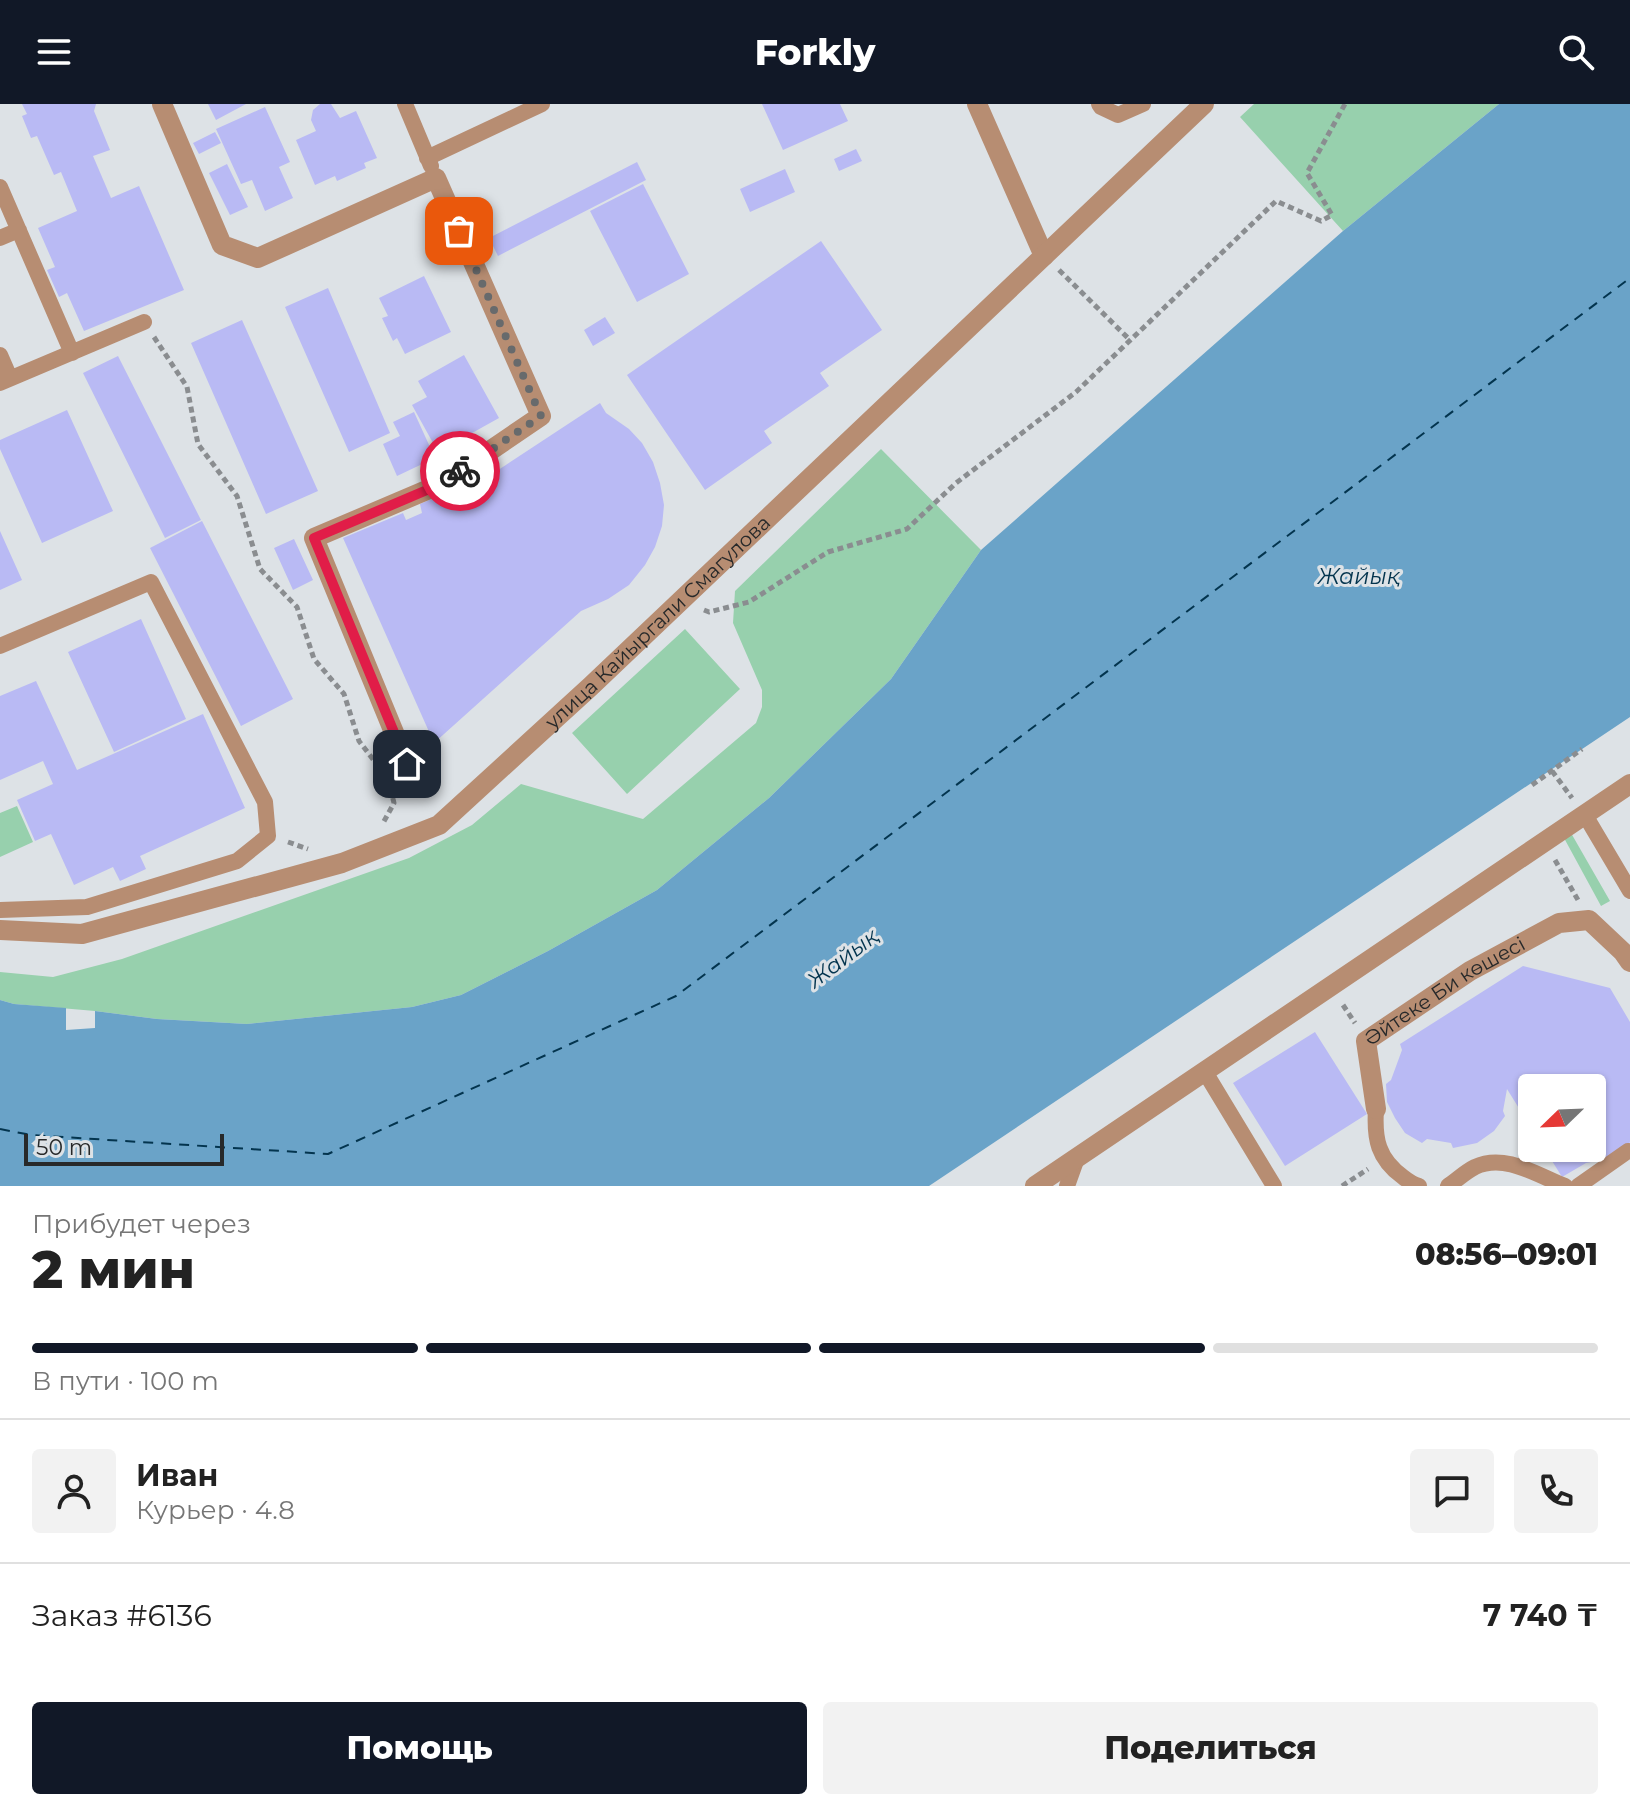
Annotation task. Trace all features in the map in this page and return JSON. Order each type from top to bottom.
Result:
[{"type":"street","points":[[162,104],[222,245],[258,258],[436,178],[541,416],[441,484],[314,538],[407,764]]},
{"type":"street","points":[[977,104],[1044,256]]},
{"type":"street","name":"улица Кайыргали Смагулова","points":[[0,930],[82,934],[342,863],[439,825],[591,686],[1204,104]]},
{"type":"street","points":[[1035,1186],[1630,784]]},
{"type":"street","points":[[1589,920],[1630,962]]},
{"type":"street","name":"Әйтеке Би көшесі","points":[[1376,1109],[1366,1041],[1470,971],[1559,923],[1589,920]]},
{"type":"lane","points":[[405,104],[436,178]]},
{"type":"lane","points":[[427,158],[542,104]]},
{"type":"lane","points":[[1099,104],[1118,115],[1143,104]]},
{"type":"lane","points":[[0,187],[72,353]]},
{"type":"lane","points":[[0,238],[19,230]]},
{"type":"lane","points":[[0,355],[5,381],[144,322]]},
{"type":"lane","points":[[0,646],[151,582],[265,802],[268,836],[237,861],[87,907],[0,910]]},
{"type":"lane","points":[[1585,815],[1630,891]]},
{"type":"lane","points":[[1205,1072],[1274,1186]]},
{"type":"lane","points":[[1376,1109],[1374,1129],[1379,1149],[1390,1167],[1419,1186]]},
{"type":"lane","points":[[1578,1186],[1628,1151]]},
{"type":"lane","points":[[1067,1186],[1077,1158]]},
{"type":"lane","points":[[1448,1186],[1472,1168],[1489,1162],[1505,1162],[1565,1186]]},
{"type":"path","points":[[681,601],[709,612],[749,602],[828,552],[907,529],[956,483],[1076,392],[1276,201],[1321,221],[1332,215],[1307,173],[1345,104]]},
{"type":"path","points":[[1044,256],[1130,340]]},
{"type":"path","points":[[144,322],[187,387],[198,444],[237,496],[260,569],[297,607],[314,659],[344,694],[359,741],[388,779],[394,803],[382,825]]},
{"type":"path","points":[[1532,785],[1582,749]]},
{"type":"path","points":[[1552,771],[1585,815]]},
{"type":"path","points":[[268,836],[312,850]]},
{"type":"path","points":[[1545,842],[1589,920]]},
{"type":"path","points":[[1331,986],[1366,1041]]},
{"type":"path","points":[[1342,1186],[1385,1159]]},
{"type":"green space","points":[[1254,104],[1499,104],[1343,231],[1240,117]]},
{"type":"green space","points":[[881,449],[981,550],[891,679],[769,798],[657,890],[461,995],[412,1007],[247,1024],[157,1019],[0,1000],[0,972],[53,977],[122,959],[409,858],[472,825],[521,784],[643,819],[756,723],[762,707],[762,690],[733,623],[735,591]]},
{"type":"green space","points":[[685,629],[740,689],[627,794],[572,733]]},
{"type":"green space","points":[[17,806],[33,842],[0,857],[0,813]]},
{"type":"green space","points":[[1571,833],[1610,901],[1601,906],[1564,838]]},
{"type":"water","name":"Жайық","points":[[1499,104],[1630,104],[1630,717],[929,1186],[0,1186],[0,1000],[66,1008],[66,1030],[95,1028],[95,1011],[157,1019],[247,1024],[412,1007],[461,995],[657,890],[769,798],[891,679],[981,550],[1343,231]]},
{"type":"building","points":[[22,104],[96,104],[94,111],[110,150],[93,156],[111,198],[139,186],[184,290],[84,331],[67,293],[59,297],[47,270],[55,267],[38,228],[77,211],[61,172],[54,175],[37,136],[31,138],[22,116],[27,114]]},
{"type":"building","points":[[208,104],[246,104],[216,120]]},
{"type":"building","points":[[320,104],[331,104],[340,118],[356,111],[377,158],[364,163],[366,168],[337,181],[335,176],[315,185],[296,140],[316,131],[311,120],[313,110]]},
{"type":"building","points":[[762,104],[840,104],[848,121],[783,150]]},
{"type":"building","points":[[265,107],[290,162],[279,167],[293,198],[265,211],[252,180],[241,184],[216,129]]},
{"type":"building","points":[[215,132],[221,143],[199,154],[193,143]]},
{"type":"building","points":[[856,149],[862,161],[839,171],[834,159]]},
{"type":"building","points":[[637,162],[646,180],[498,256],[489,238]]},
{"type":"building","points":[[227,164],[248,207],[230,215],[209,173]]},
{"type":"building","points":[[785,169],[795,192],[750,212],[740,189]]},
{"type":"building","points":[[643,184],[689,274],[637,302],[590,211]]},
{"type":"building","points":[[821,241],[882,330],[820,373],[829,386],[764,431],[772,443],[705,490],[627,375]]},
{"type":"building","points":[[424,276],[451,332],[405,354],[397,338],[393,341],[382,318],[388,316],[379,298]]},
{"type":"building","points":[[328,288],[390,433],[349,452],[285,307]]},
{"type":"building","points":[[605,317],[615,333],[593,346],[584,330]]},
{"type":"building","points":[[242,320],[318,491],[266,514],[191,343]]},
{"type":"building","points":[[464,355],[499,418],[438,452],[412,405],[427,397],[418,381]]},
{"type":"building","points":[[118,356],[201,520],[165,538],[83,373]]},
{"type":"building","points":[[600,403],[606,413],[629,429],[642,443],[653,462],[664,505],[662,526],[655,547],[629,585],[581,611],[434,743],[343,538],[403,513],[406,520],[422,513],[420,504],[441,495],[445,505]]},
{"type":"building","points":[[67,410],[113,511],[42,543],[0,449],[0,440]]},
{"type":"building","points":[[414,412],[435,458],[397,476],[383,444],[400,436],[393,422]]},
{"type":"building","points":[[202,521],[293,699],[241,726],[150,548]]},
{"type":"building","points":[[0,531],[22,580],[0,590]]},
{"type":"building","points":[[294,539],[313,580],[293,590],[274,548]]},
{"type":"building","points":[[141,619],[186,719],[114,752],[68,652]]},
{"type":"building","points":[[36,681],[77,770],[203,714],[245,808],[140,856],[146,869],[120,881],[113,867],[74,885],[51,834],[35,841],[17,800],[53,784],[43,761],[0,780],[0,696]]},
{"type":"building","points":[[1523,966],[1610,988],[1630,1022],[1630,1142],[1606,1158],[1606,1074],[1518,1074],[1518,1107],[1507,1089],[1505,1116],[1494,1131],[1477,1143],[1453,1148],[1451,1143],[1427,1139],[1422,1143],[1405,1133],[1387,1102],[1386,1084],[1391,1080],[1402,1050],[1400,1044]]},
{"type":"building","points":[[1315,1032],[1367,1114],[1285,1166],[1233,1083]]},
{"type":"building","points":[[1553,1162],[1592,1162],[1586,1163],[1562,1177]]},
{"type":"ferry route","points":[[0,1129],[31,1135],[328,1154],[676,996],[1630,278]]},
{"type":"way so far","points":[[459,231],[541,416],[460,471]]},
{"type":"route","points":[[407,764],[314,538],[441,484],[460,471]]}]
